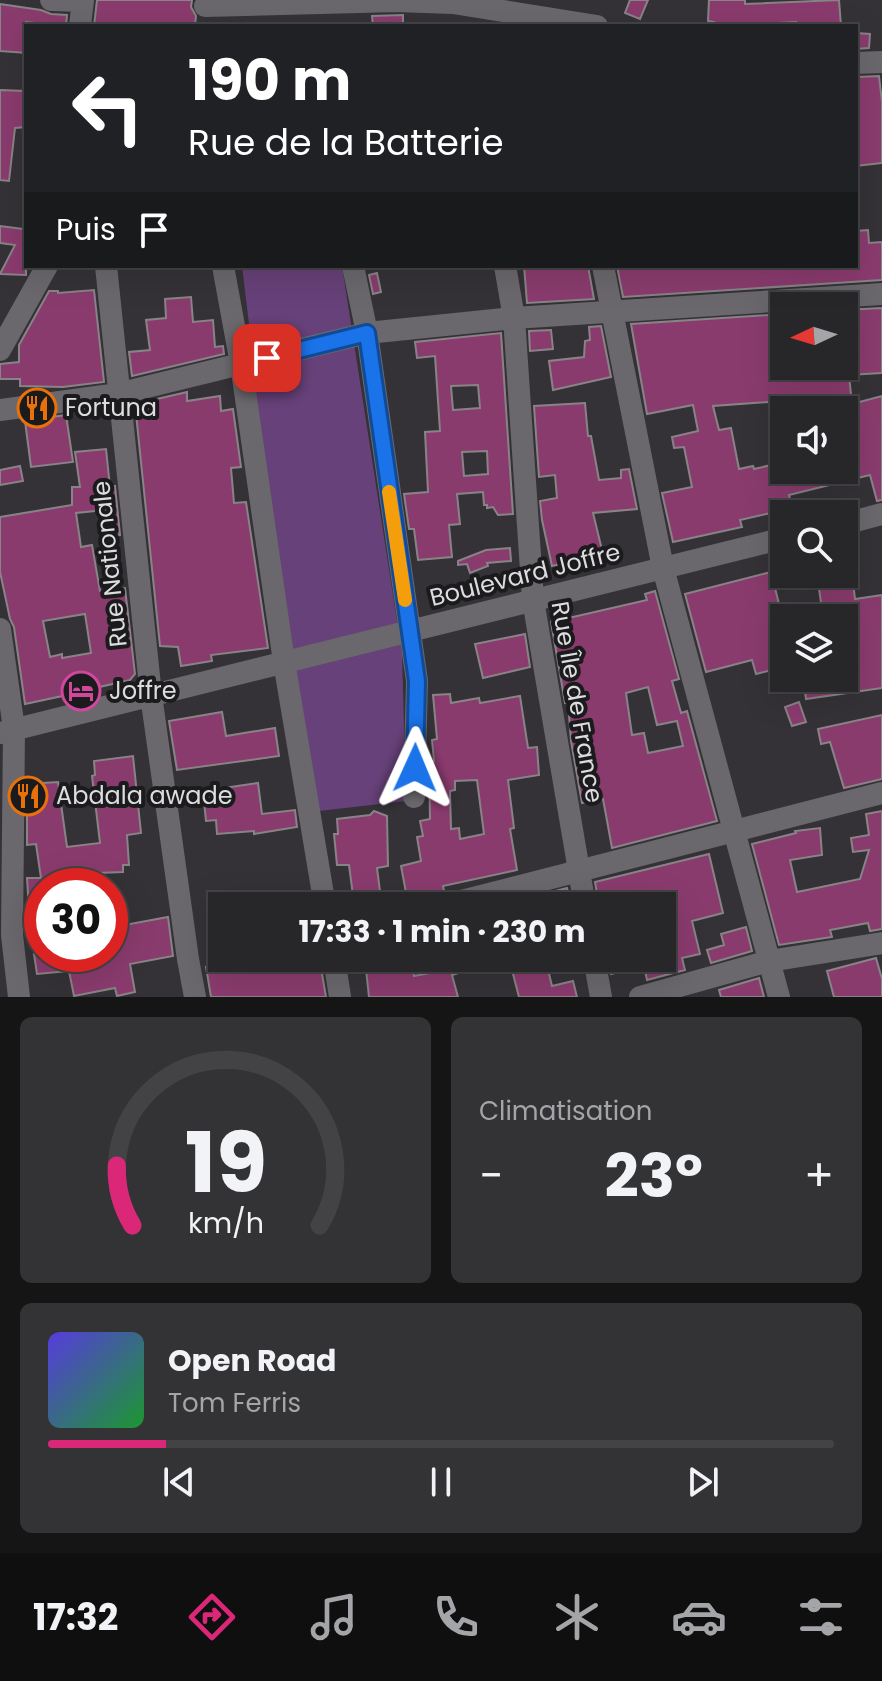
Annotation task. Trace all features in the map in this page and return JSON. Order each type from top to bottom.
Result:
[{"type":"street","points":[[51,0],[83,1],[80,24]]},
{"type":"street","points":[[205,11],[296,10],[397,1],[453,1],[563,16],[590,24]]},
{"type":"street","points":[[453,1],[458,24]]},
{"type":"street","points":[[858,63],[882,62]]},
{"type":"street","points":[[0,350],[46,268]]},
{"type":"street","name":"Rue Nationale","points":[[106,268],[151,695],[195,997]]},
{"type":"street","points":[[223,268],[323,892]]},
{"type":"street","points":[[353,268],[367,333],[417,681],[414,797]]},
{"type":"street","name":"Rue Île de France","points":[[505,268],[514,318],[533,600],[583,892]]},
{"type":"street","points":[[603,268],[663,568],[779,997]]},
{"type":"street","points":[[0,410],[118,394],[367,333],[514,318],[882,294]]},
{"type":"street","points":[[858,520],[882,514]]},
{"type":"street","name":"Boulevard Joffre","points":[[7,731],[770,541]]},
{"type":"street","points":[[0,629],[7,731],[12,935],[19,997]]},
{"type":"street","points":[[497,892],[882,793]]},
{"type":"street","points":[[640,997],[769,961],[882,943]]},
{"type":"street","points":[[336,972],[340,997]]},
{"type":"street","points":[[597,972],[601,997]]},
{"type":"shaded area","points":[[242,268],[342,268],[402,653],[406,801],[319,811],[255,428],[256,382]]},
{"type":"building","points":[[97,0],[192,0],[191,7],[196,16],[195,24],[94,24]]},
{"type":"building","points":[[630,0],[648,0],[640,19],[625,13]]},
{"type":"building","points":[[709,0],[745,0],[745,4],[839,0],[841,24],[714,24],[708,21]]},
{"type":"building","points":[[0,4],[67,15],[66,24],[26,22],[24,53],[0,51]]},
{"type":"building","points":[[403,15],[403,24],[373,24],[372,16]]},
{"type":"building","points":[[858,33],[870,34],[869,48],[858,49]]},
{"type":"building","points":[[879,76],[882,163],[858,166],[858,77]]},
{"type":"building","points":[[0,90],[24,91],[24,127],[15,128],[9,181],[0,180]]},
{"type":"building","points":[[0,226],[23,229],[26,275],[0,274],[15,245],[0,243]]},
{"type":"building","points":[[868,230],[869,243],[882,242],[882,280],[623,297],[617,268],[858,268],[858,231]]},
{"type":"building","points":[[524,268],[588,268],[594,299],[527,303]]},
{"type":"building","points":[[377,273],[381,292],[373,294],[369,275]]},
{"type":"building","points":[[94,290],[104,382],[63,387],[20,386],[20,379],[0,379],[0,364],[19,362],[19,345],[49,291]]},
{"type":"building","points":[[191,297],[193,322],[213,320],[215,347],[223,346],[224,354],[132,376],[129,352],[150,350],[146,320],[166,318],[165,299]]},
{"type":"building","points":[[882,308],[882,373],[858,374],[858,309]]},
{"type":"building","points":[[770,315],[770,380],[850,380],[851,396],[770,396],[770,402],[713,406],[719,430],[731,428],[739,469],[770,465],[770,484],[834,484],[789,495],[790,500],[770,500],[770,513],[740,520],[742,527],[673,542],[662,493],[692,487],[684,447],[674,448],[672,437],[698,431],[693,405],[647,414],[631,324]]},
{"type":"building","points":[[601,326],[611,377],[553,390],[549,361],[584,357],[585,341],[590,340],[589,327]]},
{"type":"building","points":[[551,330],[553,349],[530,351],[529,331]]},
{"type":"building","points":[[501,333],[513,514],[498,515],[493,507],[487,508],[483,492],[457,494],[460,524],[449,525],[452,557],[418,560],[414,529],[409,529],[404,494],[428,492],[425,432],[440,431],[435,356],[417,358],[415,342]],"holes":[[[478,385],[480,408],[453,410],[451,386]],[[487,451],[488,474],[464,476],[462,452]]]},
{"type":"building","points":[[187,392],[187,401],[220,396],[221,411],[233,409],[241,467],[231,468],[234,503],[246,502],[268,648],[211,655],[212,661],[181,666],[178,647],[160,646],[135,404]]},
{"type":"building","points":[[882,396],[882,500],[877,501],[870,475],[858,478],[858,402]]},
{"type":"building","points":[[585,403],[588,436],[591,436],[599,480],[621,478],[621,470],[629,469],[637,509],[593,513],[603,554],[552,566],[540,501],[557,498],[555,475],[539,477],[534,406]]},
{"type":"building","points":[[66,415],[73,462],[31,467],[25,421]]},
{"type":"building","points":[[106,449],[110,487],[115,486],[120,535],[108,536],[105,510],[76,513],[81,547],[92,545],[100,591],[125,588],[135,674],[130,680],[95,688],[97,695],[73,700],[72,694],[25,704],[14,627],[0,572],[0,517],[72,505],[72,487],[80,487],[75,452]],"holes":[[[85,614],[91,653],[50,657],[43,621]]]},
{"type":"building","points":[[20,466],[23,481],[0,485],[0,470]]},
{"type":"building","points":[[510,548],[511,561],[487,563],[488,566],[470,573],[467,564],[458,565],[458,561],[486,550]]},
{"type":"building","points":[[770,572],[770,588],[775,588],[779,604],[770,604],[770,670],[756,674],[752,660],[706,672],[685,594]]},
{"type":"building","points":[[819,588],[854,588],[855,599],[882,595],[882,688],[858,691],[858,604],[813,604],[821,603]]},
{"type":"building","points":[[655,591],[679,679],[672,681],[681,713],[687,711],[717,821],[612,848],[603,799],[582,803],[568,702],[565,703],[551,622],[647,600],[645,594]],"holes":[[[648,687],[657,725],[677,721],[683,746],[648,753],[644,733],[632,735],[626,693]]]},
{"type":"building","points":[[525,634],[530,667],[483,678],[475,644]]},
{"type":"building","points":[[805,692],[854,692],[806,699]]},
{"type":"building","points":[[450,694],[451,703],[479,698],[480,703],[520,696],[528,748],[537,747],[539,775],[508,780],[514,828],[510,829],[517,870],[443,886],[444,891],[406,892],[401,866],[421,861],[417,837],[423,836],[420,821],[430,819],[429,761],[434,761],[432,740],[437,739],[433,695]],"holes":[[[477,780],[484,834],[460,839],[459,828],[451,829],[450,791],[455,790],[455,781]]]},
{"type":"building","points":[[799,702],[806,722],[792,726],[785,707]]},
{"type":"building","points":[[222,712],[226,736],[275,728],[279,756],[177,770],[169,721]]},
{"type":"building","points":[[882,715],[882,779],[844,788],[830,742],[821,744],[818,729]]},
{"type":"building","points":[[133,756],[141,833],[127,835],[129,865],[123,865],[123,868],[40,868],[36,844],[27,845],[27,784],[58,782],[67,847],[100,843],[92,776],[95,775],[94,761]]},
{"type":"building","points":[[258,783],[262,814],[295,810],[297,827],[254,834],[254,831],[217,834],[216,820],[206,821],[203,791]]},
{"type":"building","points":[[374,811],[387,816],[388,866],[377,868],[380,892],[353,892],[349,865],[337,865],[334,834],[338,834],[337,819],[370,815]]},
{"type":"building","points":[[882,811],[882,929],[870,931],[868,923],[830,930],[832,937],[779,945],[752,844],[795,831],[820,828],[822,855],[790,860],[797,892],[860,879],[869,850],[853,852],[851,838],[869,835],[866,814]]},
{"type":"building","points":[[709,854],[723,913],[692,921],[700,954],[682,958],[685,970],[647,980],[645,972],[676,972],[676,892],[597,892],[595,882]]},
{"type":"building","points":[[168,917],[173,956],[130,964],[135,992],[117,996],[115,988],[74,996],[69,972],[128,972],[128,924]]},
{"type":"building","points":[[746,927],[752,951],[711,963],[707,950],[724,945],[721,934]]},
{"type":"building","points":[[876,958],[882,979],[882,997],[834,997],[827,971]]},
{"type":"building","points":[[206,967],[208,972],[322,972],[326,997],[211,997]]},
{"type":"building","points":[[366,972],[413,972],[414,976],[462,972],[452,975],[458,997],[369,997]]},
{"type":"building","points":[[513,972],[549,972],[552,986],[573,981],[577,997],[519,997]]},
{"type":"building","points":[[759,978],[764,997],[721,997],[719,990]]},
{"type":"slow traffic","points":[[389,492],[405,600]]},
{"type":"place","name":"Fortuna","points":[[37,408]]},
{"type":"place","name":"Joffre","points":[[81,691]]},
{"type":"place","name":"Abdala awade","points":[[28,796]]},
{"type":"route","points":[[267,358],[367,333],[417,681],[415,768]]}]
